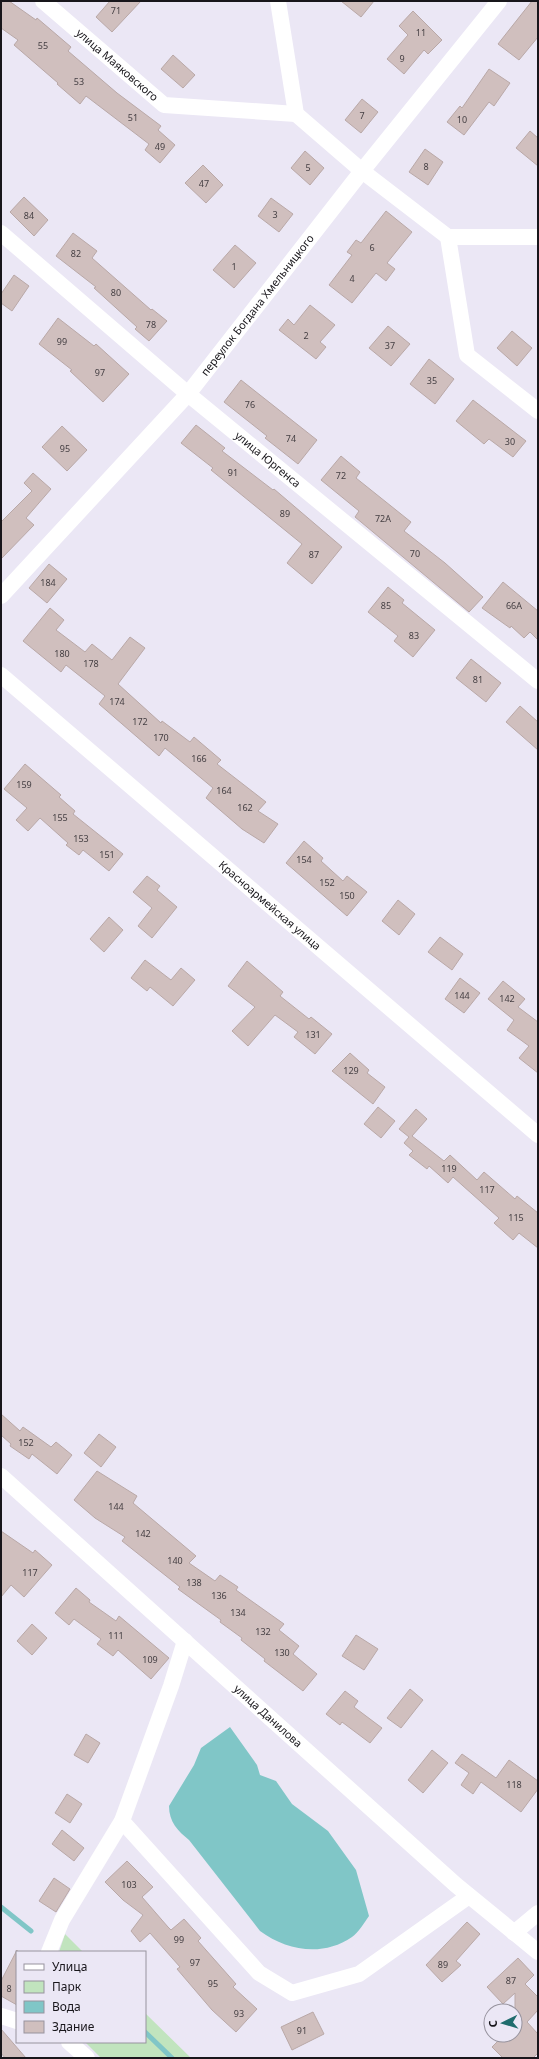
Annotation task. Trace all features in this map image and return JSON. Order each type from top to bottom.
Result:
[{"type":"street","name":"улица Маяковского","points":[[43,1],[164,105],[296,114]]},
{"type":"street","points":[[278,1],[296,114],[362,171],[448,237],[538,237]]},
{"type":"street","name":"переулок Богдана Хмельницкого","points":[[1,596],[188,394],[362,171],[499,1]]},
{"type":"street","name":"улица Юргенса","points":[[1,233],[188,394],[538,681]]},
{"type":"street","points":[[448,237],[467,355],[538,411]]},
{"type":"street","name":"Красноармейская улица","points":[[1,675],[538,1135]]},
{"type":"street","name":"улица Данилова","points":[[1,1476],[469,1896],[538,1952]]},
{"type":"street","points":[[49,1951],[62,1920],[122,1821],[171,1686],[185,1641]]},
{"type":"street","points":[[122,1821],[259,1973],[292,1993],[359,1974],[469,1896]]},
{"type":"street","points":[[514,1933],[538,1913]]},
{"type":"street","points":[[1,2016],[16,2022]]},
{"type":"street","points":[[70,2043],[87,2058]]},
{"type":"green space","points":[[65,1934],[82,1951],[59,1951]]},
{"type":"green space","points":[[146,2014],[191,2058],[101,2058],[86,2043],[146,2043]]},
{"type":"water","points":[[230,1727],[257,1765],[260,1775],[276,1781],[292,1804],[328,1831],[356,1870],[369,1916],[361,1928],[352,1937],[329,1947],[305,1949],[282,1943],[260,1931],[189,1840],[178,1830],[172,1821],[169,1806],[194,1765],[201,1748]]},
{"type":"building","points":[[1,1],[9,1],[36,20],[37,18],[71,47],[68,51],[117,93],[161,126],[158,130],[175,145],[160,163],[145,150],[149,144],[86,96],[80,104],[14,45],[18,40],[1,28]]},
{"type":"building","points":[[110,1],[141,1],[112,32],[96,17]]},
{"type":"building","points":[[341,1],[374,1],[361,17]]},
{"type":"building","points":[[532,1],[538,1],[538,37],[519,60],[498,44]]},
{"type":"building","points":[[413,11],[442,40],[428,54],[424,50],[404,74],[387,59],[408,35],[399,26]]},
{"type":"building","points":[[173,55],[195,75],[183,88],[161,69]]},
{"type":"building","points":[[489,69],[510,83],[494,106],[489,102],[464,135],[447,122],[460,106],[462,108]]},
{"type":"building","points":[[362,99],[378,112],[361,133],[345,120]]},
{"type":"building","points":[[530,131],[538,138],[538,166],[516,148]]},
{"type":"building","points":[[425,149],[443,162],[428,185],[409,172]]},
{"type":"building","points":[[305,151],[324,168],[310,185],[291,168]]},
{"type":"building","points":[[203,165],[223,185],[206,203],[185,183]]},
{"type":"building","points":[[24,197],[48,220],[34,236],[10,212]]},
{"type":"building","points":[[271,198],[293,214],[279,232],[258,216]]},
{"type":"building","points":[[386,211],[412,232],[387,263],[395,269],[386,281],[376,273],[352,303],[329,285],[352,255],[347,252],[356,240],[361,243]]},
{"type":"building","points":[[73,233],[97,251],[92,258],[151,310],[152,309],[167,321],[149,341],[135,329],[137,327],[94,288],[96,287],[56,256]]},
{"type":"building","points":[[235,245],[256,263],[234,288],[213,270]]},
{"type":"building","points":[[14,275],[29,286],[12,311],[1,303],[1,294]]},
{"type":"building","points":[[310,305],[335,325],[320,342],[326,347],[316,359],[279,330],[288,319],[294,325]]},
{"type":"building","points":[[58,318],[94,346],[96,344],[129,374],[103,402],[70,371],[72,370],[39,344]]},
{"type":"building","points":[[388,326],[410,344],[391,366],[369,348]]},
{"type":"building","points":[[512,331],[532,348],[517,366],[497,348]]},
{"type":"building","points":[[429,359],[454,379],[435,404],[410,384]]},
{"type":"building","points":[[241,380],[317,440],[298,464],[265,438],[267,436],[224,402]]},
{"type":"building","points":[[473,400],[526,441],[513,457],[489,439],[484,444],[456,421]]},
{"type":"building","points":[[196,425],[225,448],[222,451],[273,490],[274,489],[342,547],[312,584],[287,563],[302,544],[211,470],[213,468],[181,443]]},
{"type":"building","points":[[62,426],[87,450],[67,471],[42,447]]},
{"type":"building","points":[[341,456],[360,472],[356,478],[411,522],[404,531],[445,563],[483,597],[469,612],[355,517],[359,511],[321,480]]},
{"type":"building","points":[[33,473],[51,489],[26,518],[34,525],[1,559],[1,522],[32,491],[24,483]]},
{"type":"building","points":[[49,564],[67,579],[47,603],[29,588]]},
{"type":"building","points":[[503,582],[538,611],[538,640],[530,632],[524,638],[511,626],[510,628],[482,608]]},
{"type":"building","points":[[388,587],[404,600],[402,603],[435,630],[413,657],[394,641],[398,636],[368,612]]},
{"type":"building","points":[[50,608],[64,620],[56,630],[85,652],[92,644],[112,660],[130,637],[145,648],[118,684],[161,723],[162,721],[190,742],[194,737],[221,760],[217,764],[266,802],[258,811],[278,824],[264,843],[242,829],[206,798],[213,788],[165,748],[159,756],[99,704],[105,696],[66,665],[61,672],[23,641]]},
{"type":"building","points":[[471,659],[501,683],[486,702],[456,678]]},
{"type":"building","points":[[520,706],[538,722],[538,750],[506,722]]},
{"type":"building","points":[[25,764],[61,795],[59,797],[75,811],[73,814],[123,854],[109,871],[83,850],[79,855],[66,845],[68,843],[40,818],[28,831],[16,820],[27,808],[4,789]]},
{"type":"building","points":[[304,841],[323,858],[321,861],[343,881],[347,876],[367,892],[347,916],[286,863]]},
{"type":"building","points":[[147,876],[160,886],[157,890],[177,907],[152,938],[138,926],[152,908],[133,892]]},
{"type":"building","points":[[398,900],[415,914],[399,935],[382,921]]},
{"type":"building","points":[[109,917],[123,930],[104,952],[90,939]]},
{"type":"building","points":[[440,937],[463,954],[452,970],[428,952]]},
{"type":"building","points":[[145,960],[171,980],[181,968],[195,980],[173,1006],[150,987],[147,991],[131,978]]},
{"type":"building","points":[[247,961],[283,992],[280,996],[309,1019],[311,1017],[332,1034],[315,1054],[294,1037],[298,1032],[275,1015],[248,1046],[232,1031],[255,1007],[228,986]]},
{"type":"building","points":[[460,978],[480,993],[464,1013],[445,999]]},
{"type":"building","points":[[503,981],[525,999],[518,1007],[538,1022],[538,1073],[519,1058],[529,1046],[507,1030],[514,1020],[488,999]]},
{"type":"building","points":[[350,1053],[369,1070],[367,1073],[385,1087],[373,1104],[332,1071]]},
{"type":"building","points":[[378,1107],[395,1121],[381,1138],[364,1124]]},
{"type":"building","points":[[416,1109],[427,1119],[412,1136],[444,1161],[450,1155],[477,1180],[484,1172],[515,1199],[517,1196],[538,1213],[538,1248],[519,1233],[513,1240],[494,1223],[499,1218],[453,1177],[448,1183],[429,1166],[427,1169],[409,1155],[413,1151],[404,1143],[409,1137],[399,1129]]},
{"type":"building","points":[[1,1414],[20,1431],[23,1427],[51,1447],[56,1442],[72,1455],[57,1474],[32,1454],[29,1459],[10,1446],[11,1444],[1,1435]]},
{"type":"building","points":[[99,1434],[116,1447],[101,1467],[84,1453]]},
{"type":"building","points":[[97,1471],[137,1496],[133,1503],[196,1556],[189,1563],[215,1581],[220,1575],[238,1587],[236,1590],[284,1624],[279,1630],[299,1646],[293,1654],[317,1674],[303,1691],[264,1661],[265,1659],[241,1640],[242,1638],[220,1622],[221,1620],[178,1589],[180,1587],[122,1541],[125,1537],[95,1518],[74,1500]]},
{"type":"building","points":[[1,1531],[33,1553],[35,1550],[52,1565],[24,1597],[11,1585],[1,1597]]},
{"type":"building","points":[[76,1588],[90,1600],[89,1602],[116,1621],[119,1616],[169,1658],[151,1679],[118,1650],[113,1656],[97,1644],[101,1639],[74,1619],[69,1625],[55,1613]]},
{"type":"building","points":[[32,1624],[47,1638],[32,1655],[17,1641]]},
{"type":"building","points":[[356,1635],[378,1649],[364,1670],[342,1656]]},
{"type":"building","points":[[410,1689],[423,1700],[401,1728],[387,1718]]},
{"type":"building","points":[[345,1691],[358,1701],[354,1707],[382,1728],[370,1743],[342,1722],[340,1725],[326,1714]]},
{"type":"building","points":[[86,1734],[100,1743],[88,1763],[74,1755]]},
{"type":"building","points":[[432,1750],[448,1763],[423,1793],[408,1780]]},
{"type":"building","points":[[462,1754],[496,1778],[509,1760],[538,1781],[538,1789],[521,1812],[481,1782],[473,1794],[461,1785],[469,1773],[455,1763]]},
{"type":"building","points":[[67,1794],[82,1804],[70,1823],[55,1813]]},
{"type":"building","points":[[62,1830],[84,1848],[74,1861],[52,1844]]},
{"type":"building","points":[[127,1861],[153,1887],[142,1897],[168,1927],[171,1930],[184,1919],[201,1938],[198,1941],[236,1984],[233,1987],[257,2009],[236,2032],[212,2010],[177,1969],[180,1967],[150,1933],[140,1942],[131,1931],[143,1915],[123,1900],[105,1882]]},
{"type":"building","points":[[54,1878],[70,1889],[56,1912],[39,1901]]},
{"type":"building","points":[[467,1922],[480,1934],[456,1961],[461,1965],[442,1982],[426,1965]]},
{"type":"building","points":[[16,1952],[16,2004],[1,1996],[1,1981]]},
{"type":"building","points":[[518,1958],[534,1975],[525,1984],[538,1997],[538,2010],[527,2022],[538,2034],[538,2053],[533,2058],[503,2058],[492,2047],[496,2043],[523,2043],[523,2003],[515,2003],[515,1993],[504,2003],[502,2003],[487,1987]]},
{"type":"building","points":[[313,2012],[324,2034],[292,2050],[281,2027]]},
{"type":"building","points":[[1,2029],[26,2058],[5,2058],[1,2053]]},
{"type":"waterway","points":[[1,1907],[31,1931]]},
{"type":"waterway","points":[[146,2033],[172,2058]]}]
